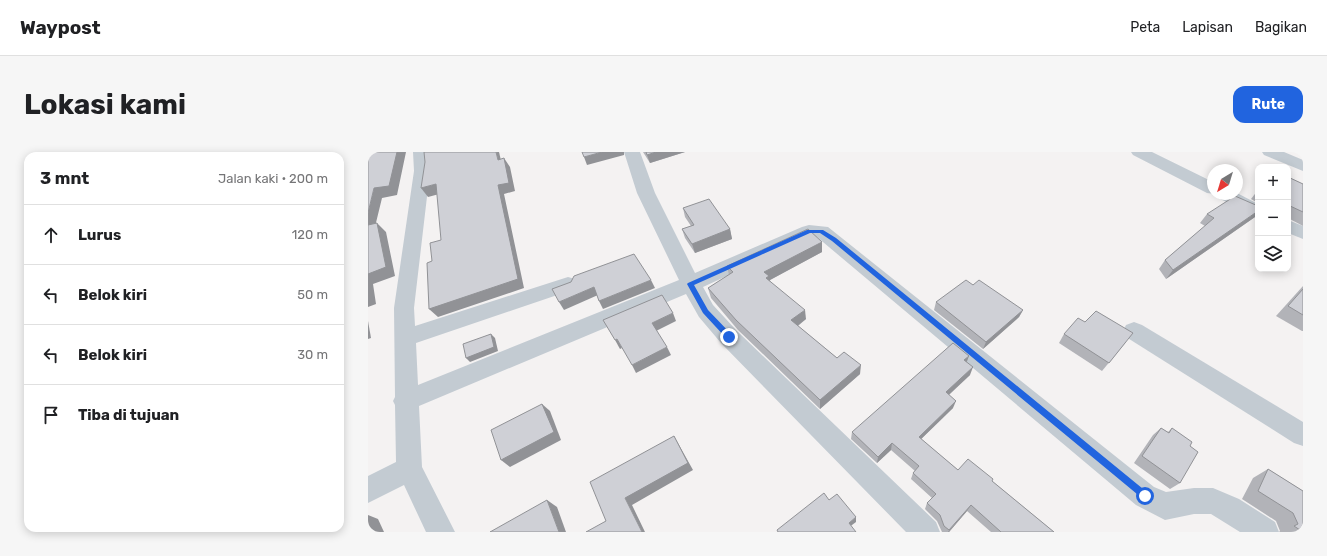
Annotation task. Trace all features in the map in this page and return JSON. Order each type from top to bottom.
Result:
[{"type":"street","points":[[422,152],[422,171],[404,308],[409,469],[441,532]]},
{"type":"street","points":[[632,152],[646,193],[690,284],[706,311],[729,337],[926,532]]},
{"type":"street","points":[[1139,152],[1207,186]]},
{"type":"street","points":[[1270,152],[1303,166]]},
{"type":"street","points":[[1236,200],[1255,210]]},
{"type":"street","points":[[1291,227],[1303,233]]},
{"type":"street","points":[[406,401],[690,284],[809,231],[825,233],[1145,496],[1165,506],[1194,501],[1213,501],[1229,508],[1265,532]]},
{"type":"street","points":[[404,338],[568,284]]},
{"type":"street","points":[[1134,331],[1303,435]]},
{"type":"street","points":[[368,490],[409,469]]},
{"type":"building","points":[[368,152],[397,152],[389,186],[374,188],[368,213]]},
{"type":"building","points":[[424,152],[496,152],[498,160],[504,158],[509,183],[498,185],[518,279],[429,309],[427,263],[432,261],[430,243],[441,240],[436,184],[421,188],[425,162]]},
{"type":"building","points":[[582,152],[602,152],[584,157]]},
{"type":"building","points":[[646,152],[656,152],[647,155]]},
{"type":"building","points":[[1291,178],[1303,184],[1303,212],[1291,206]]},
{"type":"building","points":[[709,199],[730,229],[692,244],[682,229],[694,225],[683,208]]},
{"type":"building","points":[[1243,199],[1255,205],[1255,213],[1173,270],[1165,260],[1214,218],[1207,214],[1229,200]]},
{"type":"building","points":[[377,223],[386,267],[368,274],[368,225]]},
{"type":"building","points":[[808,229],[822,242],[764,272],[769,276],[766,278],[805,310],[791,320],[837,358],[844,352],[861,365],[820,400],[736,320],[708,288],[733,272],[727,266]]},
{"type":"building","points":[[634,254],[651,280],[599,301],[594,287],[559,302],[552,289],[571,282],[574,276]]},
{"type":"building","points":[[966,280],[973,285],[979,280],[1023,310],[986,342],[936,302]]},
{"type":"building","points":[[1303,289],[1303,315],[1288,306]]},
{"type":"building","points":[[662,295],[673,313],[652,323],[667,347],[632,365],[617,339],[615,340],[603,320]]},
{"type":"building","points":[[1096,311],[1133,333],[1109,363],[1064,334],[1078,318],[1085,322]]},
{"type":"building","points":[[491,334],[494,347],[466,358],[463,344]]},
{"type":"building","points":[[953,343],[969,356],[964,360],[973,367],[946,392],[956,401],[919,437],[958,470],[968,459],[993,479],[992,481],[1054,532],[1001,532],[971,505],[949,530],[944,526],[940,515],[927,503],[936,494],[913,473],[919,466],[892,443],[878,457],[852,432]]},
{"type":"building","points":[[542,404],[554,432],[501,460],[491,430]]},
{"type":"building","points":[[1161,428],[1169,433],[1172,428],[1192,442],[1190,446],[1198,452],[1180,483],[1142,456]]},
{"type":"building","points":[[674,436],[688,463],[625,498],[642,532],[586,532],[606,521],[590,482]]},
{"type":"building","points":[[1268,469],[1303,491],[1303,532],[1294,526],[1298,524],[1293,513],[1258,491]]},
{"type":"building","points":[[824,493],[829,500],[837,494],[856,517],[849,523],[856,532],[778,532],[777,530]]},
{"type":"building","points":[[547,500],[559,532],[490,532]]},
{"type":"route","points":[[729,337],[706,311],[690,284],[809,231],[825,233],[1145,496]]}]
